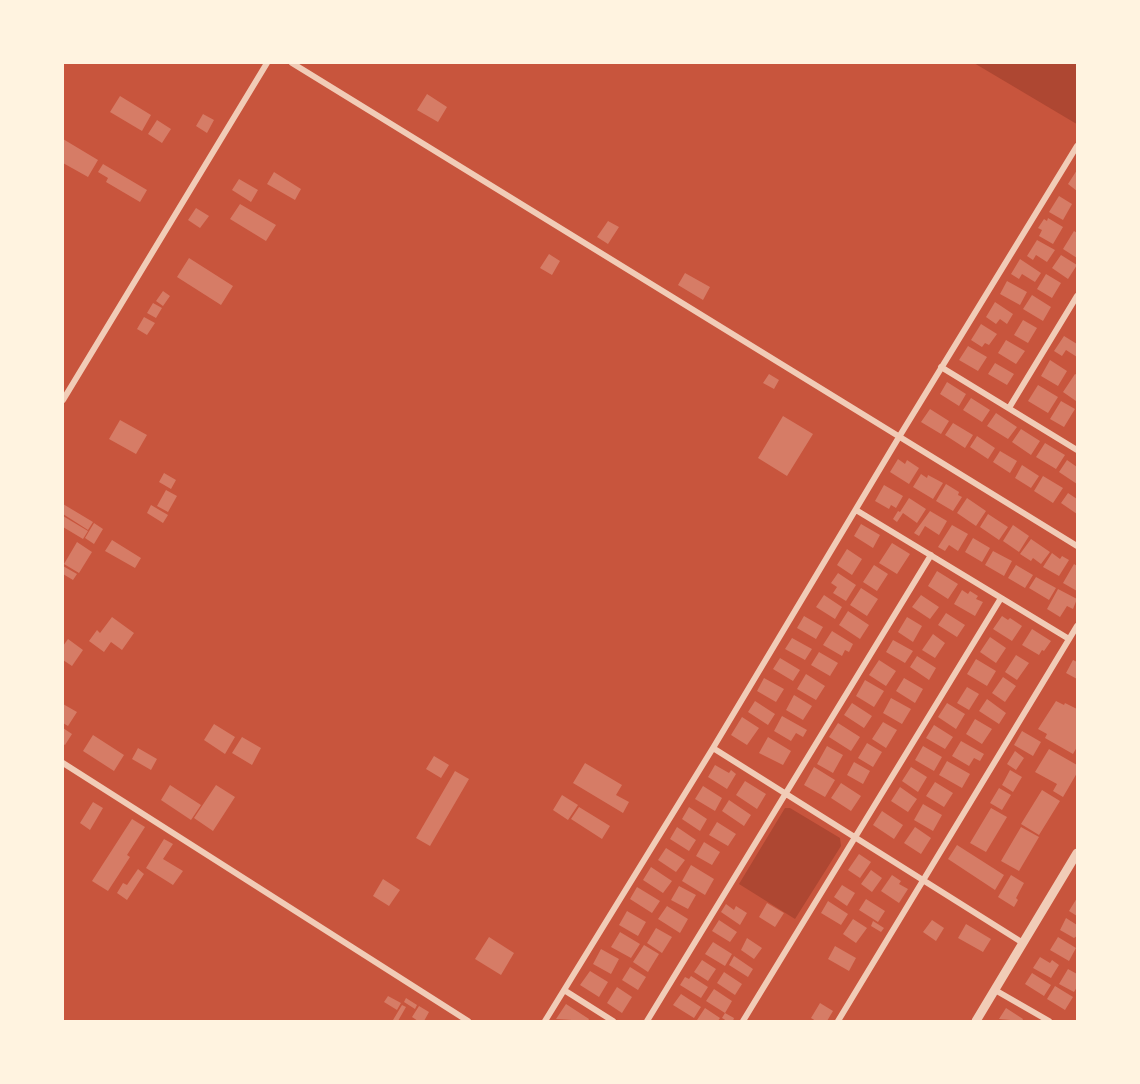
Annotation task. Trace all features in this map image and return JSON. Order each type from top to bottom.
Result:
[{"type":"street","points":[[63,400],[267,63]]},
{"type":"street","points":[[292,63],[1077,546]]},
{"type":"street","points":[[545,1021],[1077,146]]},
{"type":"street","points":[[1010,408],[1077,296]]},
{"type":"street","points":[[942,368],[1075,449],[1077,441]]},
{"type":"street","points":[[856,510],[1069,639]]},
{"type":"street","points":[[647,1021],[931,555]]},
{"type":"street","points":[[743,1021],[1000,598]]},
{"type":"street","points":[[838,1021],[1077,626]]},
{"type":"street","points":[[713,748],[1023,942]]},
{"type":"street","points":[[63,763],[468,1021]]},
{"type":"street","points":[[976,1021],[1077,853]]},
{"type":"street","points":[[564,990],[613,1021]]},
{"type":"street","points":[[995,990],[1048,1021]]},
{"type":"shaded area","points":[[974,63],[1077,63],[1077,124],[1075,123]]},
{"type":"shaded area","points":[[785,808],[790,808],[840,838],[841,846],[795,919],[739,884]]},
{"type":"building","points":[[427,94],[447,107],[438,122],[417,110]]},
{"type":"building","points":[[120,96],[151,115],[142,131],[110,112]]},
{"type":"building","points":[[203,114],[214,120],[207,133],[196,126]]},
{"type":"building","points":[[157,120],[171,129],[162,143],[148,134]]},
{"type":"building","points":[[63,139],[98,160],[88,177],[63,163]]},
{"type":"building","points":[[103,164],[147,190],[140,202],[106,182],[108,178],[98,172]]},
{"type":"building","points":[[1077,170],[1077,191],[1068,184]]},
{"type":"building","points":[[274,172],[301,189],[295,200],[267,184]]},
{"type":"building","points":[[239,179],[258,190],[251,202],[232,190]]},
{"type":"building","points":[[1059,196],[1072,204],[1063,220],[1049,212]]},
{"type":"building","points":[[240,204],[276,225],[266,241],[230,219]]},
{"type":"building","points":[[196,208],[209,216],[200,228],[188,220]]},
{"type":"building","points":[[1048,218],[1063,227],[1053,244],[1039,236],[1042,230],[1038,228],[1044,219],[1047,221]]},
{"type":"building","points":[[608,221],[619,227],[608,244],[597,237]]},
{"type":"building","points":[[1074,231],[1077,233],[1077,258],[1063,249]]},
{"type":"building","points":[[1037,240],[1055,250],[1047,262],[1036,255],[1033,260],[1027,256]]},
{"type":"building","points":[[549,254],[560,261],[552,275],[540,268]]},
{"type":"building","points":[[1061,255],[1077,265],[1068,279],[1052,268]]},
{"type":"building","points":[[189,258],[233,286],[221,305],[177,277]]},
{"type":"building","points":[[1020,259],[1041,273],[1035,282],[1022,274],[1019,279],[1011,274]]},
{"type":"building","points":[[685,273],[710,287],[703,300],[678,285]]},
{"type":"building","points":[[1046,274],[1061,283],[1052,298],[1037,289]]},
{"type":"building","points":[[1007,281],[1027,292],[1020,305],[1000,294]]},
{"type":"building","points":[[163,291],[170,296],[163,306],[156,301]]},
{"type":"building","points":[[1032,295],[1051,307],[1043,321],[1023,309]]},
{"type":"building","points":[[995,302],[1013,314],[1007,324],[1000,319],[996,324],[986,317]]},
{"type":"building","points":[[153,303],[162,308],[156,318],[147,313]]},
{"type":"building","points":[[144,317],[155,323],[147,335],[137,329]]},
{"type":"building","points":[[1023,320],[1037,328],[1028,343],[1014,335]]},
{"type":"building","points":[[981,324],[997,334],[989,345],[985,343],[982,347],[971,340]]},
{"type":"building","points":[[1064,336],[1077,344],[1077,357],[1066,350],[1062,356],[1054,351]]},
{"type":"building","points":[[1006,340],[1025,351],[1016,364],[998,353]]},
{"type":"building","points":[[968,346],[987,357],[978,371],[959,360]]},
{"type":"building","points":[[1050,360],[1067,371],[1058,386],[1041,376]]},
{"type":"building","points":[[995,363],[1014,374],[1007,385],[988,374]]},
{"type":"building","points":[[769,374],[779,380],[774,389],[763,383]]},
{"type":"building","points":[[1075,374],[1077,375],[1076,401],[1063,392]]},
{"type":"building","points":[[947,382],[966,394],[959,406],[940,394]]},
{"type":"building","points":[[1038,385],[1058,397],[1048,413],[1028,401]]},
{"type":"building","points":[[971,398],[990,410],[982,422],[963,410]]},
{"type":"building","points":[[1061,401],[1075,409],[1064,427],[1050,419]]},
{"type":"building","points":[[930,409],[949,421],[941,434],[921,422]]},
{"type":"building","points":[[996,413],[1017,427],[1008,439],[987,426]]},
{"type":"building","points":[[783,416],[813,434],[787,476],[758,458]]},
{"type":"building","points":[[120,420],[147,435],[136,454],[109,439]]},
{"type":"building","points":[[953,423],[973,435],[965,448],[945,435]]},
{"type":"building","points":[[1021,429],[1040,441],[1031,455],[1012,442]]},
{"type":"building","points":[[977,436],[995,448],[988,459],[970,447]]},
{"type":"building","points":[[1045,443],[1065,455],[1056,469],[1036,457]]},
{"type":"building","points":[[1000,451],[1017,461],[1010,473],[993,462]]},
{"type":"building","points":[[898,459],[905,464],[907,460],[919,468],[909,484],[890,472]]},
{"type":"building","points":[[1067,460],[1077,467],[1077,484],[1059,472]]},
{"type":"building","points":[[1022,465],[1039,476],[1031,488],[1015,478]]},
{"type":"building","points":[[164,473],[176,480],[171,489],[159,482]]},
{"type":"building","points":[[921,474],[943,483],[933,499],[913,487]]},
{"type":"building","points":[[1043,476],[1063,488],[1053,503],[1034,491]]},
{"type":"building","points":[[946,484],[959,492],[958,495],[962,497],[953,511],[936,501]]},
{"type":"building","points":[[884,485],[903,496],[896,508],[891,505],[889,509],[875,501]]},
{"type":"building","points":[[166,490],[177,496],[168,512],[157,506]]},
{"type":"building","points":[[1068,493],[1077,499],[1077,514],[1061,503]]},
{"type":"building","points":[[909,498],[926,509],[917,523],[903,513],[897,522],[893,519]]},
{"type":"building","points":[[967,498],[986,511],[976,526],[957,513]]},
{"type":"building","points":[[63,504],[93,522],[88,530],[63,514]]},
{"type":"building","points":[[151,505],[168,515],[163,523],[147,513]]},
{"type":"building","points":[[930,511],[947,521],[939,535],[925,526],[919,536],[914,533]]},
{"type":"building","points":[[988,514],[1008,527],[999,540],[980,527]]},
{"type":"building","points":[[63,516],[88,531],[83,539],[63,527]]},
{"type":"building","points":[[94,523],[103,529],[94,544],[85,538]]},
{"type":"building","points":[[861,524],[880,535],[873,548],[854,536]]},
{"type":"building","points":[[952,525],[968,534],[958,551],[949,545],[945,551],[938,547]]},
{"type":"building","points":[[1013,525],[1029,536],[1019,552],[1003,541]]},
{"type":"building","points":[[973,538],[990,548],[982,562],[965,552]]},
{"type":"building","points":[[1031,539],[1050,552],[1041,564],[1033,558],[1031,561],[1020,554]]},
{"type":"building","points":[[112,540],[141,558],[135,568],[105,551]]},
{"type":"building","points":[[77,542],[92,552],[79,573],[64,564]]},
{"type":"building","points":[[892,543],[910,554],[897,574],[879,563]]},
{"type":"building","points":[[847,549],[862,559],[852,575],[837,565]]},
{"type":"building","points":[[993,551],[1012,561],[1004,576],[985,565]]},
{"type":"building","points":[[1052,553],[1060,559],[1062,556],[1069,560],[1059,576],[1043,567]]},
{"type":"building","points":[[1074,564],[1077,566],[1077,591],[1063,583]]},
{"type":"building","points":[[874,565],[888,574],[877,591],[863,582]]},
{"type":"building","points":[[1016,565],[1033,575],[1025,588],[1008,578]]},
{"type":"building","points":[[63,566],[77,574],[73,580],[63,574]]},
{"type":"building","points":[[937,571],[958,584],[948,599],[928,586]]},
{"type":"building","points":[[838,573],[856,585],[846,601],[833,593],[837,587],[831,583]]},
{"type":"building","points":[[1036,577],[1056,588],[1049,600],[1029,588]]},
{"type":"building","points":[[861,588],[878,599],[867,616],[850,605]]},
{"type":"building","points":[[1058,589],[1077,599],[1073,609],[1067,606],[1060,617],[1047,609]]},
{"type":"building","points":[[962,590],[968,594],[970,591],[978,596],[976,599],[983,602],[975,616],[954,604]]},
{"type":"building","points":[[824,595],[842,607],[835,619],[816,607]]},
{"type":"building","points":[[921,595],[939,607],[930,619],[912,607]]},
{"type":"building","points":[[848,611],[869,625],[860,639],[839,625]]},
{"type":"building","points":[[946,613],[965,625],[957,637],[938,625]]},
{"type":"building","points":[[804,616],[823,627],[816,639],[797,628]]},
{"type":"building","points":[[1002,616],[1022,626],[1012,641],[993,629]]},
{"type":"building","points":[[112,617],[134,633],[122,650],[111,642],[104,652],[89,641],[97,630],[100,633]]},
{"type":"building","points":[[907,617],[922,626],[913,642],[898,632]]},
{"type":"building","points":[[1032,629],[1051,641],[1039,655],[1022,645]]},
{"type":"building","points":[[832,631],[853,644],[849,652],[845,650],[842,656],[823,645]]},
{"type":"building","points":[[933,634],[945,643],[935,658],[922,650]]},
{"type":"building","points":[[990,637],[1006,648],[996,663],[980,652]]},
{"type":"building","points":[[792,638],[812,649],[805,660],[785,649]]},
{"type":"building","points":[[68,639],[83,650],[72,666],[63,660],[63,646]]},
{"type":"building","points":[[893,640],[913,651],[905,663],[886,652]]},
{"type":"building","points":[[819,652],[838,663],[830,676],[811,665]]},
{"type":"building","points":[[1016,655],[1029,663],[1017,680],[1005,672]]},
{"type":"building","points":[[917,656],[936,668],[929,680],[910,667]]},
{"type":"building","points":[[780,658],[800,670],[793,681],[773,669]]},
{"type":"building","points":[[976,659],[996,671],[987,686],[967,674]]},
{"type":"building","points":[[879,660],[896,671],[886,686],[869,675]]},
{"type":"building","points":[[1073,660],[1077,662],[1077,679],[1066,673]]},
{"type":"building","points":[[806,674],[825,686],[816,700],[797,689]]},
{"type":"building","points":[[1003,677],[1016,686],[1005,702],[992,693]]},
{"type":"building","points":[[764,678],[784,689],[776,702],[757,691]]},
{"type":"building","points":[[904,678],[923,689],[915,703],[896,691]]},
{"type":"building","points":[[865,680],[884,691],[874,707],[856,696]]},
{"type":"building","points":[[967,687],[979,694],[969,710],[957,703]]},
{"type":"building","points":[[794,695],[812,706],[803,720],[786,710]]},
{"type":"building","points":[[891,698],[911,709],[902,724],[883,713]]},
{"type":"building","points":[[987,699],[1006,713],[999,724],[979,711]]},
{"type":"building","points":[[755,701],[775,714],[768,725],[748,712]]},
{"type":"building","points":[[1056,701],[1077,709],[1077,747],[1073,754],[1045,738],[1047,734],[1038,729]]},
{"type":"building","points":[[852,703],[872,716],[864,728],[844,715]]},
{"type":"building","points":[[947,703],[965,714],[956,729],[938,717]]},
{"type":"building","points":[[63,704],[77,712],[68,726],[63,723]]},
{"type":"building","points":[[782,716],[807,730],[803,737],[796,733],[791,741],[774,731]]},
{"type":"building","points":[[742,717],[759,728],[747,745],[731,735]]},
{"type":"building","points":[[975,719],[992,729],[982,744],[966,734]]},
{"type":"building","points":[[883,722],[897,730],[886,748],[872,739]]},
{"type":"building","points":[[838,723],[860,737],[851,751],[829,737]]},
{"type":"building","points":[[214,724],[235,737],[225,754],[204,740]]},
{"type":"building","points":[[934,725],[953,737],[945,749],[926,738]]},
{"type":"building","points":[[63,728],[72,734],[65,745],[63,744]]},
{"type":"building","points":[[1022,731],[1041,742],[1033,756],[1014,745]]},
{"type":"building","points":[[93,735],[124,755],[114,771],[83,751]]},
{"type":"building","points":[[242,737],[261,748],[252,765],[232,753]]},
{"type":"building","points":[[768,737],[791,751],[783,765],[759,753]]},
{"type":"building","points":[[961,741],[984,754],[980,761],[974,758],[969,766],[952,756]]},
{"type":"building","points":[[867,743],[882,752],[873,767],[858,758]]},
{"type":"building","points":[[827,746],[843,755],[833,773],[817,764]]},
{"type":"building","points":[[923,746],[942,757],[934,771],[915,760]]},
{"type":"building","points":[[138,748],[157,759],[151,770],[132,759]]},
{"type":"building","points":[[1049,749],[1077,765],[1077,773],[1063,797],[1053,791],[1057,784],[1035,772]]},
{"type":"building","points":[[1015,751],[1024,758],[1016,770],[1007,764]]},
{"type":"building","points":[[434,756],[449,765],[441,778],[426,769]]},
{"type":"building","points":[[947,761],[970,774],[962,788],[939,775]]},
{"type":"building","points":[[854,762],[870,771],[863,784],[847,775]]},
{"type":"building","points":[[585,763],[622,785],[616,795],[629,802],[623,813],[573,783]]},
{"type":"building","points":[[715,765],[729,773],[731,770],[736,774],[727,789],[708,777]]},
{"type":"building","points":[[814,767],[835,780],[825,797],[804,785]]},
{"type":"building","points":[[911,767],[927,777],[918,792],[902,781]]},
{"type":"building","points":[[1010,770],[1022,777],[1013,792],[1002,785]]},
{"type":"building","points":[[455,771],[469,779],[430,846],[416,838]]},
{"type":"building","points":[[745,781],[766,794],[757,809],[736,795]]},
{"type":"building","points":[[935,782],[953,793],[944,807],[926,796]]},
{"type":"building","points":[[841,783],[861,796],[851,811],[831,798]]},
{"type":"building","points":[[170,785],[201,805],[191,820],[161,800]]},
{"type":"building","points":[[216,785],[235,797],[213,831],[194,818]]},
{"type":"building","points":[[703,786],[722,798],[715,811],[695,799]]},
{"type":"building","points":[[900,787],[917,799],[908,812],[891,801]]},
{"type":"building","points":[[999,788],[1011,795],[1002,810],[990,803]]},
{"type":"building","points":[[1042,790],[1060,801],[1039,835],[1021,824]]},
{"type":"building","points":[[562,795],[578,805],[568,820],[553,810]]},
{"type":"building","points":[[729,800],[751,815],[744,826],[722,811]]},
{"type":"building","points":[[93,802],[103,808],[90,830],[80,823]]},
{"type":"building","points":[[923,804],[942,815],[933,831],[914,820]]},
{"type":"building","points":[[579,807],[610,826],[602,839],[571,819]]},
{"type":"building","points":[[689,807],[707,819],[700,831],[682,819]]},
{"type":"building","points":[[991,808],[1007,817],[986,852],[970,843]]},
{"type":"building","points":[[882,811],[903,825],[894,839],[873,825]]},
{"type":"building","points":[[132,819],[145,827],[127,855],[130,857],[108,891],[92,881]]},
{"type":"building","points":[[717,822],[736,834],[728,846],[709,835]]},
{"type":"building","points":[[677,827],[696,840],[689,851],[670,839]]},
{"type":"building","points":[[915,827],[931,838],[921,854],[904,843]]},
{"type":"building","points":[[1021,827],[1039,837],[1019,871],[1001,861]]},
{"type":"building","points":[[164,839],[173,844],[163,859],[183,871],[173,885],[146,868]]},
{"type":"building","points":[[704,842],[720,852],[712,865],[696,856]]},
{"type":"building","points":[[957,845],[1004,875],[995,890],[948,859]]},
{"type":"building","points":[[666,848],[685,860],[676,872],[658,860]]},
{"type":"building","points":[[859,854],[871,862],[860,878],[848,870]]},
{"type":"building","points":[[691,865],[714,879],[705,895],[682,881]]},
{"type":"building","points":[[651,867],[672,881],[663,893],[643,880]]},
{"type":"building","points":[[138,869],[144,874],[127,900],[117,893],[123,883],[127,885]]},
{"type":"building","points":[[871,870],[882,878],[872,892],[861,884]]},
{"type":"building","points":[[892,875],[901,881],[899,884],[908,889],[899,903],[881,891]]},
{"type":"building","points":[[1011,875],[1024,883],[1014,907],[998,897]]},
{"type":"building","points":[[383,879],[400,890],[389,906],[373,896]]},
{"type":"building","points":[[842,885],[855,893],[847,906],[834,897]]},
{"type":"building","points":[[679,886],[696,895],[688,909],[671,900]]},
{"type":"building","points":[[637,887],[660,901],[652,913],[630,899]]},
{"type":"building","points":[[1077,898],[1077,916],[1069,911]]},
{"type":"building","points":[[866,899],[885,911],[878,922],[859,910]]},
{"type":"building","points":[[828,901],[848,914],[841,925],[821,913]]},
{"type":"building","points":[[767,903],[784,913],[775,927],[759,917]]},
{"type":"building","points":[[726,904],[734,910],[736,906],[747,913],[740,925],[721,912]]},
{"type":"building","points":[[667,906],[688,919],[680,933],[658,919]]},
{"type":"building","points":[[627,911],[646,922],[638,936],[619,925]]},
{"type":"building","points":[[1066,918],[1077,925],[1077,936],[1074,938],[1060,930]]},
{"type":"building","points":[[853,919],[867,928],[856,943],[843,934]]},
{"type":"building","points":[[719,920],[737,932],[730,942],[712,931]]},
{"type":"building","points":[[932,920],[944,928],[936,941],[923,932]]},
{"type":"building","points":[[873,921],[884,928],[881,932],[871,926]]},
{"type":"building","points":[[966,924],[991,939],[983,952],[958,938]]},
{"type":"building","points":[[656,928],[672,937],[662,953],[647,943]]},
{"type":"building","points":[[620,932],[640,944],[631,958],[611,947]]},
{"type":"building","points":[[489,937],[514,953],[501,975],[475,959]]},
{"type":"building","points":[[1058,937],[1076,948],[1069,961],[1050,950]]},
{"type":"building","points":[[747,938],[762,948],[754,959],[741,950]]},
{"type":"building","points":[[713,942],[732,954],[725,966],[705,954]]},
{"type":"building","points":[[644,945],[659,954],[648,972],[633,962]]},
{"type":"building","points":[[835,946],[856,958],[849,971],[828,959]]},
{"type":"building","points":[[601,949],[619,959],[611,974],[593,964]]},
{"type":"building","points":[[734,956],[753,969],[748,977],[729,965]]},
{"type":"building","points":[[1040,957],[1050,963],[1052,960],[1059,965],[1051,978],[1033,968]]},
{"type":"building","points":[[702,960],[716,969],[708,981],[694,972]]},
{"type":"building","points":[[630,967],[646,977],[638,990],[622,980]]},
{"type":"building","points":[[1068,969],[1077,974],[1077,987],[1074,992],[1059,984]]},
{"type":"building","points":[[590,971],[608,982],[599,997],[580,985]]},
{"type":"building","points":[[724,972],[742,984],[735,995],[717,983]]},
{"type":"building","points":[[1032,973],[1051,985],[1044,996],[1025,984]]},
{"type":"building","points":[[691,976],[708,987],[701,998],[680,985],[685,977],[689,979]]},
{"type":"building","points":[[1055,986],[1073,997],[1065,1010],[1047,999]]},
{"type":"building","points":[[617,987],[632,997],[622,1013],[607,1003]]},
{"type":"building","points":[[714,989],[732,1001],[725,1013],[706,1001]]},
{"type":"building","points":[[681,994],[701,1007],[694,1018],[673,1005]]},
{"type":"building","points":[[388,996],[401,1003],[397,1010],[384,1002]]},
{"type":"building","points":[[406,998],[417,1005],[415,1009],[404,1002]]},
{"type":"building","points":[[820,1003],[833,1011],[827,1021],[816,1021],[811,1018]]},
{"type":"building","points":[[566,1004],[589,1019],[588,1021],[556,1019]]},
{"type":"building","points":[[402,1005],[406,1007],[398,1021],[393,1020]]},
{"type":"building","points":[[419,1006],[429,1012],[424,1021],[418,1021],[412,1017]]},
{"type":"building","points":[[705,1008],[720,1018],[718,1021],[697,1020]]},
{"type":"building","points":[[1006,1008],[1023,1019],[1022,1021],[999,1019]]},
{"type":"building","points":[[725,1013],[734,1018],[733,1021],[722,1018]]}]
